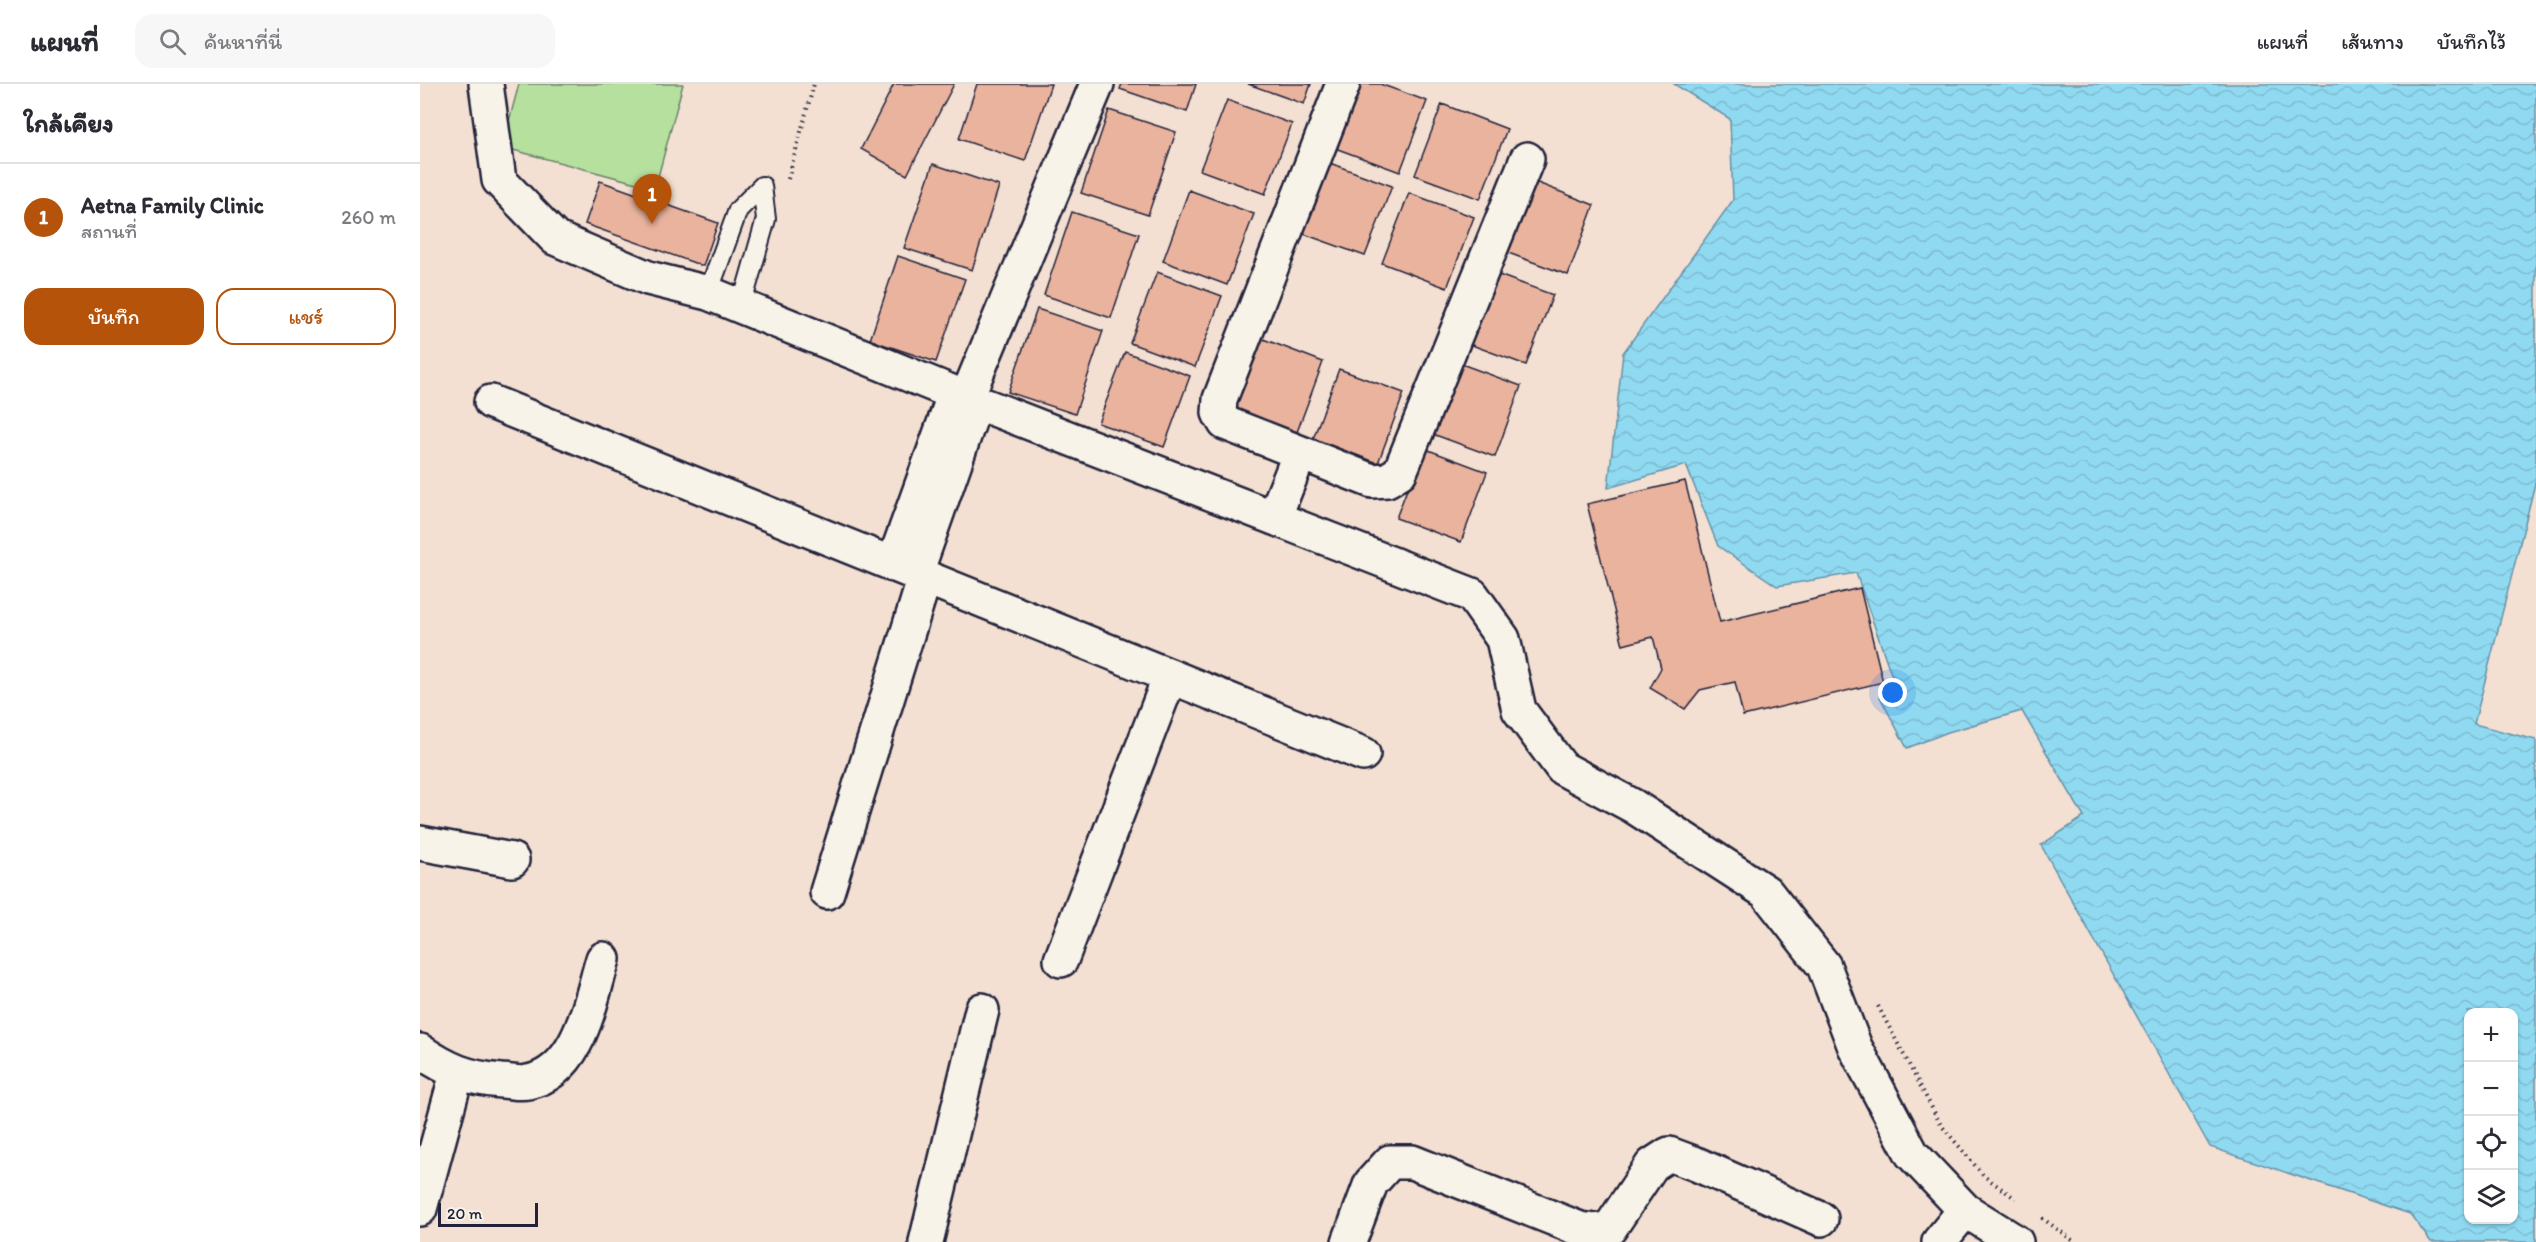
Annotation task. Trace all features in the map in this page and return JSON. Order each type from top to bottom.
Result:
[{"type":"street","points":[[486,84],[499,180],[555,238],[648,278],[708,293],[966,398],[1472,595],[1503,639],[1519,710],[1562,768],[1633,806],[1766,892],[1824,966],[1855,1047],[1912,1154],[1965,1210],[2016,1242]]},
{"type":"street","points":[[827,892],[911,572],[966,398],[1097,84]]},
{"type":"street","points":[[1343,84],[1220,399],[1219,413],[1225,423],[1372,481],[1387,480],[1400,472],[1527,159]]},
{"type":"street","points":[[491,402],[1363,754]]},
{"type":"street","points":[[1274,518],[1300,453]]},
{"type":"street","points":[[1061,960],[1170,676]]},
{"type":"street","points":[[420,843],[513,861]]},
{"type":"street","points":[[420,1051],[457,1073],[489,1080],[527,1083],[547,1075],[567,1056],[582,1028],[603,958]]},
{"type":"street","points":[[926,1242],[981,1010]]},
{"type":"street","points":[[420,1209],[457,1073]]},
{"type":"street","points":[[1349,1242],[1371,1183],[1390,1162],[1412,1162],[1580,1229],[1596,1232],[1610,1228],[1652,1165],[1669,1154],[1821,1219]]},
{"type":"street","points":[[1939,1242],[1965,1210]]},
{"type":"lane","points":[[708,293],[738,210],[762,186],[766,219],[741,307]]},
{"type":"path","points":[[786,184],[814,84]]},
{"type":"path","points":[[1873,996],[1941,1125],[1984,1176],[2021,1202]]},
{"type":"path","points":[[2039,1216],[2075,1242]]},
{"type":"green space","points":[[519,84],[683,84],[655,188],[502,147]]},
{"type":"water","points":[[1674,84],[2536,84],[2536,480],[2474,724],[2536,740],[2536,1242],[2431,1242],[2410,1214],[2210,1147],[2041,845],[2084,817],[2022,711],[1948,732],[1907,748],[1880,697],[1896,688],[1856,573],[1777,586],[1718,546],[1686,465],[1608,488],[1623,353],[1733,200],[1730,119]]},
{"type":"building","points":[[894,84],[954,84],[907,175],[861,149]]},
{"type":"building","points":[[977,84],[1051,84],[1025,161],[959,139]]},
{"type":"building","points":[[1122,84],[1196,84],[1187,112],[1120,89]]},
{"type":"building","points":[[1248,84],[1311,84],[1304,104]]},
{"type":"building","points":[[1359,84],[1380,84],[1427,101],[1400,172],[1335,148]]},
{"type":"building","points":[[1227,100],[1292,124],[1265,194],[1200,170]]},
{"type":"building","points":[[1442,104],[1507,129],[1480,199],[1415,175]]},
{"type":"building","points":[[1109,110],[1176,132],[1148,215],[1081,193]]},
{"type":"building","points":[[1327,162],[1392,186],[1365,256],[1301,233]]},
{"type":"building","points":[[933,164],[999,186],[972,270],[904,248]]},
{"type":"building","points":[[1530,180],[1594,205],[1568,275],[1503,251]]},
{"type":"building","points":[[600,181],[718,223],[703,266],[585,224]]},
{"type":"building","points":[[1189,190],[1254,214],[1227,285],[1163,261]]},
{"type":"building","points":[[1409,193],[1474,217],[1447,288],[1382,263]]},
{"type":"building","points":[[1072,212],[1139,234],[1111,318],[1044,295]]},
{"type":"building","points":[[898,256],[965,279],[936,362],[870,340]]},
{"type":"building","points":[[1488,271],[1553,295],[1526,365],[1461,341]]},
{"type":"building","points":[[1157,272],[1222,296],[1195,367],[1130,343]]},
{"type":"building","points":[[1037,309],[1103,331],[1075,414],[1008,392]]},
{"type":"building","points":[[1258,337],[1323,362],[1297,432],[1232,408]]},
{"type":"building","points":[[1125,352],[1190,376],[1164,447],[1098,423]]},
{"type":"building","points":[[1456,362],[1521,386],[1495,457],[1430,433]]},
{"type":"building","points":[[1339,369],[1404,393],[1378,463],[1313,439]]},
{"type":"building","points":[[1423,448],[1487,472],[1461,542],[1396,518]]},
{"type":"building","points":[[1685,481],[1720,622],[1860,588],[1883,682],[1743,716],[1735,682],[1700,690],[1685,709],[1650,688],[1661,668],[1653,637],[1623,645],[1587,504]]},
{"type":"place","name":"Aetna Family Clinic","points":[[652,224]]}]
